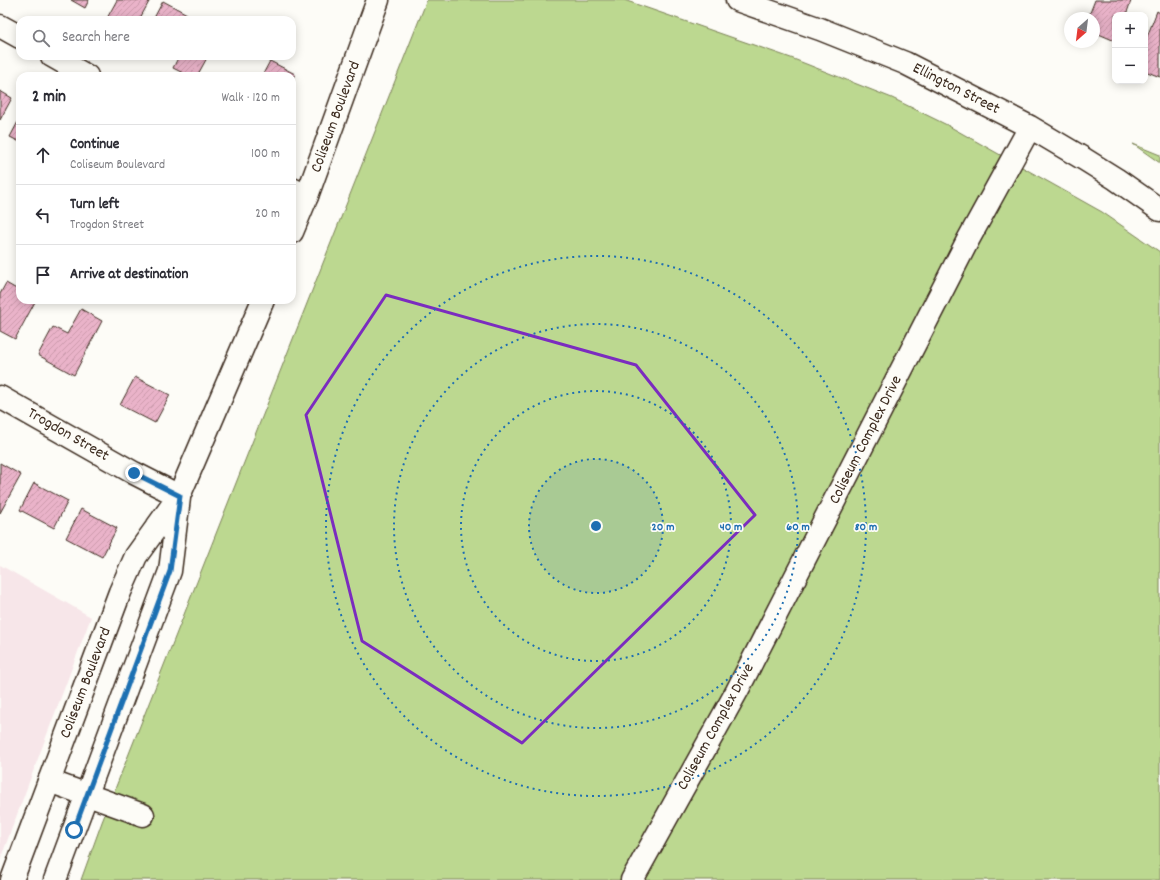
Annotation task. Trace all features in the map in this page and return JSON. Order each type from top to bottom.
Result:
[{"type":"main road","name":"Coliseum Boulevard","points":[[296,212],[300,193],[378,0]]},
{"type":"main road","name":"Ellington Street","points":[[737,0],[820,29],[905,63],[1030,127],[1097,167],[1160,210]]},
{"type":"main road","points":[[0,26],[16,35]]},
{"type":"main road","points":[[59,60],[80,72]]},
{"type":"main road","name":"Coliseum Complex Drive","points":[[632,880],[737,691],[968,240],[1030,127]]},
{"type":"main road","name":"Coliseum Boulevard","points":[[12,880],[88,682],[120,592],[136,556],[180,496],[261,304]]},
{"type":"main road","name":"Trogdon Street","points":[[0,396],[134,473],[180,496]]},
{"type":"main road","name":"Coliseum Boulevard","points":[[55,880],[170,571],[180,496]]},
{"type":"main road","points":[[49,781],[143,815]]},
{"type":"highlighted area","points":[[386,295],[636,365],[755,515],[522,743],[362,641],[306,415]]},
{"type":"shaded area","points":[[0,565],[91,617],[0,860]]},
{"type":"green space","points":[[427,0],[624,0],[791,58],[892,98],[947,125],[1102,212],[1160,252],[1160,880],[81,880],[102,822]]},
{"type":"green space","points":[[1133,144],[1160,155],[1160,163]]},
{"type":"building","points":[[71,0],[89,0],[85,8]]},
{"type":"building","points":[[117,0],[150,0],[141,16],[108,16]]},
{"type":"building","points":[[1095,0],[1131,1],[1127,12],[1112,12],[1112,40],[1100,35],[1100,12],[1090,12]]},
{"type":"building","points":[[163,1],[187,14],[186,16],[155,16]]},
{"type":"building","points":[[1157,11],[1160,13],[1160,77],[1148,72],[1148,34]]},
{"type":"building","points":[[177,60],[206,60],[199,72],[181,72],[173,68]]},
{"type":"building","points":[[270,61],[291,72],[264,72]]},
{"type":"building","points":[[0,91],[12,98],[0,120]]},
{"type":"building","points":[[16,126],[16,140],[10,137]]},
{"type":"building","points":[[6,283],[16,289],[16,304],[34,304],[15,339],[0,331],[0,294]]},
{"type":"building","points":[[81,309],[102,321],[74,375],[38,355],[53,327],[67,334]]},
{"type":"building","points":[[135,377],[170,395],[155,423],[120,405]]},
{"type":"building","points":[[0,463],[21,475],[0,513]]},
{"type":"building","points":[[34,483],[68,501],[54,528],[20,510]]},
{"type":"building","points":[[81,509],[117,528],[102,557],[66,538]]},
{"type":"route","points":[[74,830],[170,571],[180,496],[134,473]]}]
